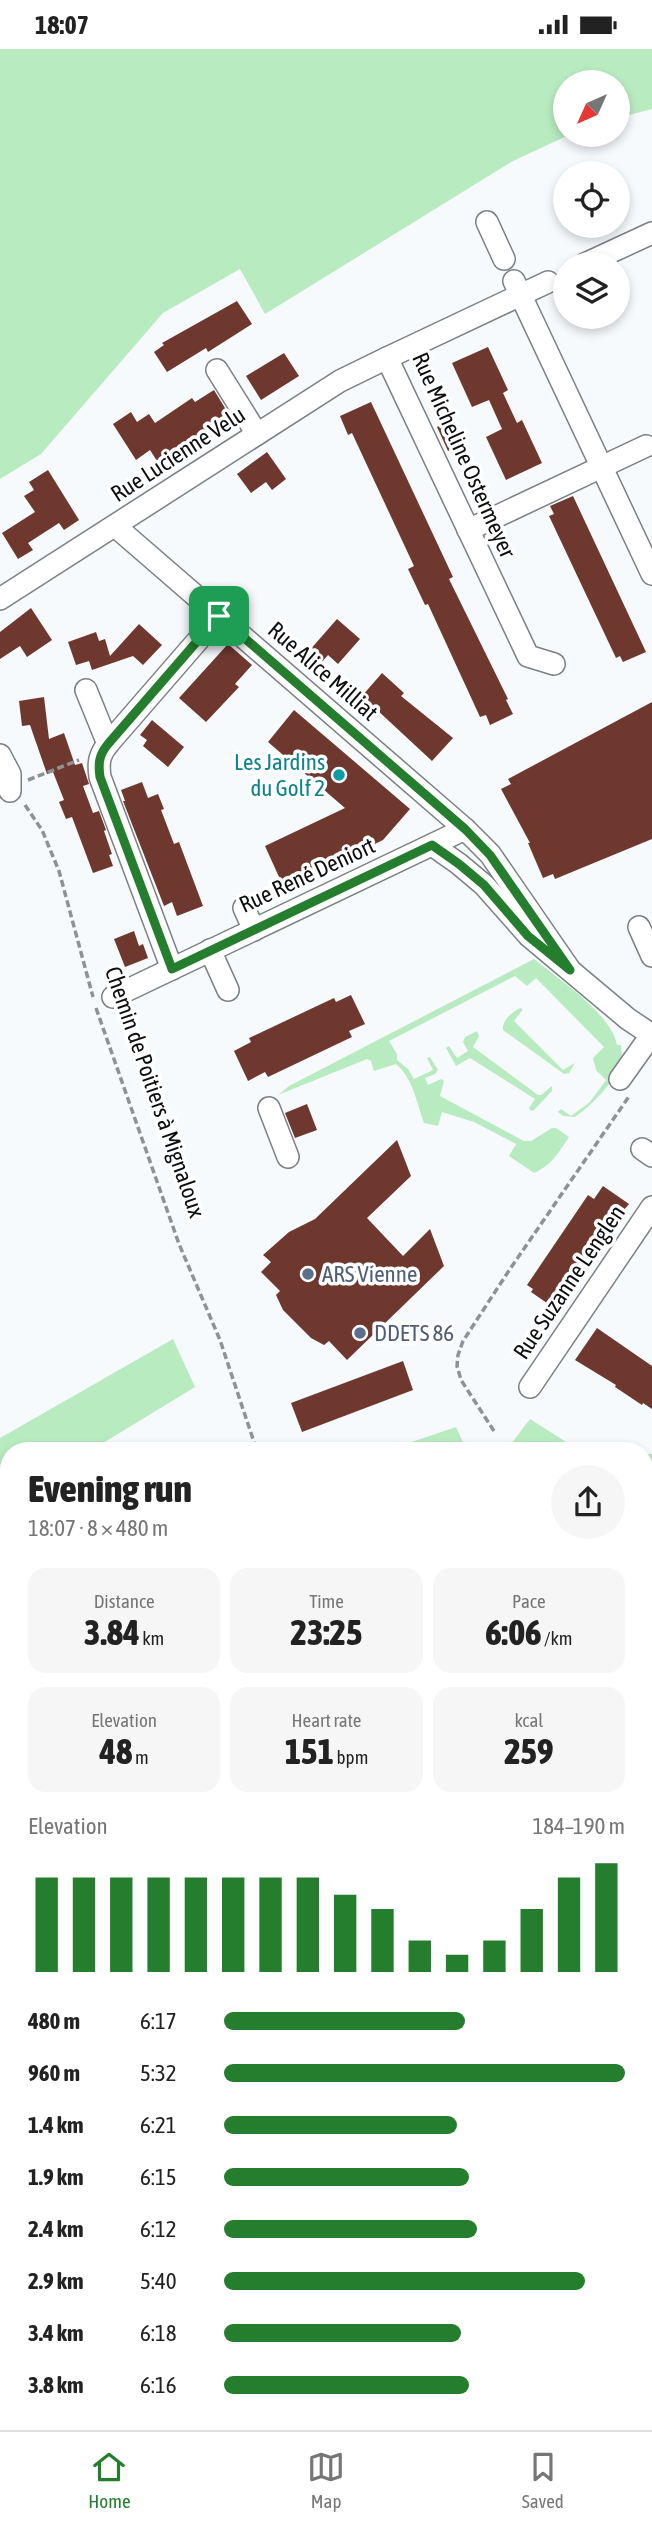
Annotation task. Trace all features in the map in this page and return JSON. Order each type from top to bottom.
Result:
[{"type":"street","points":[[487,222],[504,259]]},
{"type":"street","points":[[611,252],[652,233]]},
{"type":"street","name":"Rue Micheline Ostermeyer","points":[[548,282],[518,288],[387,358],[528,656],[555,664]]},
{"type":"street","points":[[518,288],[652,574]]},
{"type":"street","name":"Rue Lucienne Velu","points":[[0,600],[340,381],[387,358]]},
{"type":"street","points":[[217,370],[257,435]]},
{"type":"street","points":[[468,530],[646,446]]},
{"type":"street","name":"Rue Alice Milliat","points":[[115,526],[465,829]]},
{"type":"street","points":[[172,969],[100,777],[98,764],[105,748],[219,616]]},
{"type":"street","points":[[86,690],[105,748]]},
{"type":"street","points":[[0,755],[10,774],[10,791]]},
{"type":"street","points":[[465,829],[490,855],[570,970]]},
{"type":"street","name":"Rue René Deniort","points":[[113,997],[465,829]]},
{"type":"street","points":[[432,845],[484,885],[528,936],[628,1019],[652,1035],[627,1084]]},
{"type":"street","points":[[244,908],[254,930]]},
{"type":"street","points":[[639,927],[652,955]]},
{"type":"street","points":[[210,950],[228,990]]},
{"type":"street","points":[[269,1108],[288,1157]]},
{"type":"street","name":"Rue Suzanne Lenglen","points":[[530,1387],[652,1207]]},
{"type":"path","points":[[10,791],[35,776],[105,748]]},
{"type":"path","name":"Chemin de Poitiers à Mignaloux","points":[[10,791],[28,808],[42,830],[59,871],[104,1033],[179,1244],[220,1341],[254,1442]]},
{"type":"path","points":[[494,1431],[461,1380],[457,1366],[463,1341],[627,1084]]},
{"type":"green space","points":[[0,49],[652,49],[652,109],[630,115],[630,70],[553,70],[553,142],[513,161],[265,314],[240,269],[163,313],[41,454],[0,479]]},
{"type":"green space","points":[[534,959],[594,1009],[613,1033],[617,1045],[621,1045],[622,1060],[614,1077],[595,1100],[575,1117],[563,1116],[558,1112],[561,1109],[571,1116],[590,1102],[606,1080],[596,1070],[593,1058],[604,1047],[536,978],[527,986],[515,976],[389,1041],[397,1054],[397,1060],[408,1069],[414,1079],[433,1070],[427,1058],[430,1057],[438,1070],[425,1078],[428,1085],[441,1079],[444,1081],[440,1096],[524,1141],[531,1141],[552,1128],[569,1137],[554,1158],[540,1170],[534,1173],[509,1156],[516,1144],[474,1122],[442,1112],[438,1126],[424,1123],[407,1076],[396,1064],[374,1071],[371,1061],[367,1059],[278,1095],[289,1086]]},
{"type":"green space","points":[[520,1008],[523,1009],[514,1021],[563,1070],[575,1063],[569,1073],[564,1074],[503,1030],[506,1020]]},
{"type":"green space","points":[[477,1031],[479,1036],[473,1047],[538,1095],[552,1086],[552,1091],[534,1110],[529,1108],[535,1099],[470,1058],[456,1066],[446,1048],[449,1046],[457,1058],[468,1051],[463,1042],[465,1037]]},
{"type":"green space","points":[[173,1339],[195,1387],[105,1442],[0,1442],[0,1438]]},
{"type":"green space","points":[[530,1419],[566,1442],[513,1442]]},
{"type":"green space","points":[[456,1427],[463,1442],[412,1442]]},
{"type":"building","points":[[237,301],[252,324],[208,352],[206,348],[167,372],[154,352],[164,345],[162,343]]},
{"type":"building","points":[[488,347],[508,390],[503,393],[517,423],[522,420],[542,463],[506,480],[486,437],[502,429],[489,400],[472,407],[452,363]]},
{"type":"building","points":[[284,353],[299,376],[261,400],[246,376]]},
{"type":"building","points":[[214,390],[228,413],[218,419],[220,422],[157,461],[150,450],[136,460],[113,424],[131,412],[137,422],[149,414],[155,423],[192,398],[195,402]]},
{"type":"building","points":[[371,402],[453,577],[449,579],[508,699],[506,700],[513,714],[490,725],[486,715],[480,717],[428,604],[425,605],[408,569],[414,566],[352,433],[348,435],[340,416]]},
{"type":"building","points":[[453,419],[465,443],[448,451],[437,427]]},
{"type":"building","points":[[267,452],[286,479],[272,490],[266,482],[251,493],[237,474]]},
{"type":"building","points":[[48,470],[79,520],[64,530],[59,523],[28,543],[33,550],[18,559],[2,533],[35,512],[24,496],[34,490],[29,482]]},
{"type":"building","points":[[573,496],[646,652],[623,662],[620,656],[616,658],[549,516],[554,514],[550,506]]},
{"type":"building","points":[[31,608],[52,640],[27,657],[20,646],[0,659],[0,632]]},
{"type":"building","points":[[337,619],[360,639],[338,664],[328,655],[322,662],[309,651]]},
{"type":"building","points":[[139,624],[162,645],[143,665],[133,656],[92,670],[89,661],[76,665],[68,642],[96,632],[99,641],[105,639],[110,656]]},
{"type":"building","points":[[228,644],[252,665],[235,684],[239,687],[206,722],[179,698]]},
{"type":"building","points":[[382,673],[404,693],[401,696],[453,738],[432,761],[362,696]]},
{"type":"building","points":[[44,697],[49,739],[64,733],[75,765],[82,763],[89,784],[83,786],[93,813],[99,811],[106,830],[104,831],[113,866],[93,873],[72,817],[66,819],[59,802],[64,800],[53,772],[47,774],[30,725],[22,726],[19,701]]},
{"type":"building","points":[[652,702],[652,839],[555,879],[553,874],[543,878],[530,843],[501,789],[511,784],[508,779]]},
{"type":"building","name":"Les Jardins du Golf 2","points":[[294,710],[410,809],[383,840],[284,888],[265,846],[345,808],[268,742]]},
{"type":"building","points":[[152,720],[184,747],[168,767],[143,746],[147,740],[140,735]]},
{"type":"building","points":[[142,782],[148,798],[158,794],[174,844],[179,842],[203,906],[177,916],[172,902],[164,906],[123,801],[121,790]]},
{"type":"building","points":[[134,931],[139,946],[143,944],[148,958],[125,967],[114,939]]},
{"type":"building","points":[[351,995],[365,1024],[349,1031],[352,1037],[268,1077],[265,1072],[248,1081],[234,1051],[251,1042],[249,1038],[334,998],[336,1002]]},
{"type":"building","points":[[307,1104],[317,1130],[295,1138],[285,1113]]},
{"type":"building","points":[[397,1140],[411,1176],[367,1218],[403,1256],[430,1229],[444,1266],[347,1360],[329,1341],[324,1345],[311,1338],[283,1310],[276,1295],[280,1291],[261,1272],[271,1262],[263,1255],[289,1232],[315,1219]]},
{"type":"building","points":[[603,1186],[629,1204],[595,1248],[598,1250],[564,1295],[566,1296],[557,1310],[531,1292],[533,1289],[527,1285],[588,1195],[594,1199]]},
{"type":"building","points":[[597,1328],[652,1366],[652,1409],[575,1360]]},
{"type":"building","points":[[403,1361],[413,1390],[302,1432],[291,1403]]},
{"type":"place","name":"Les Jardins du Golf 2","points":[[339,775]]},
{"type":"place","name":"ARS Vienne","points":[[308,1274]]},
{"type":"place","name":"DDETS 86","points":[[360,1333]]},
{"type":"route","points":[[219,616],[465,829],[490,855],[570,970],[528,936],[484,885],[432,845],[172,969],[100,777],[98,764],[102,751],[219,616]]}]
